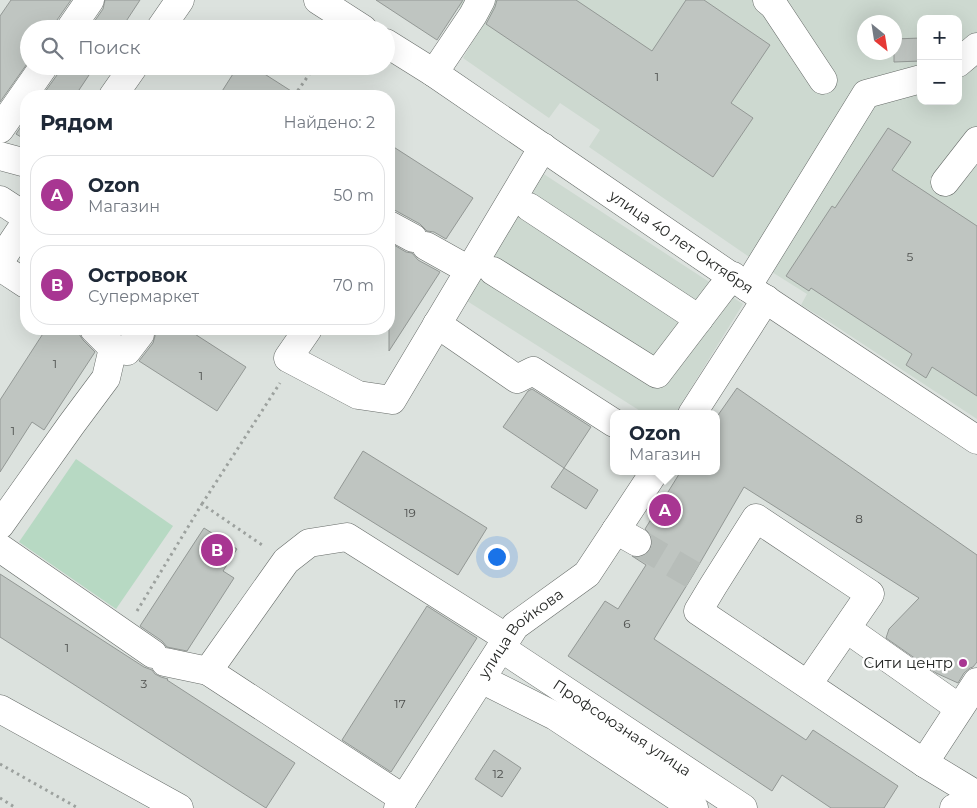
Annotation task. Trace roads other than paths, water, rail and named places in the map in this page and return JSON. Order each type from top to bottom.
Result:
[{"type":"street","points":[[76,20],[90,0]]},
{"type":"street","points":[[166,20],[180,0]]},
{"type":"street","points":[[318,0],[349,20]]},
{"type":"street","points":[[434,73],[481,0]]},
{"type":"street","points":[[767,0],[774,6],[823,80]]},
{"type":"street","points":[[962,60],[977,47]]},
{"type":"street","name":"улица 40 лет Октября","points":[[395,49],[434,73],[977,440]]},
{"type":"street","points":[[27,90],[38,75]]},
{"type":"street","points":[[117,90],[128,75]]},
{"type":"street","points":[[694,410],[749,287],[866,94],[917,80]]},
{"type":"street","points":[[0,129],[20,100]]},
{"type":"street","points":[[945,182],[977,141]]},
{"type":"street","points":[[304,335],[288,358],[358,395],[392,400],[437,324],[481,270],[543,147]]},
{"type":"street","points":[[0,156],[20,161]]},
{"type":"street","points":[[0,200],[20,213]]},
{"type":"street","points":[[529,207],[699,319]]},
{"type":"street","points":[[395,228],[481,270],[658,374],[699,319],[749,287]]},
{"type":"street","points":[[0,261],[20,231]]},
{"type":"street","points":[[0,267],[20,280]]},
{"type":"street","points":[[437,324],[517,379],[533,371],[610,420]]},
{"type":"street","points":[[100,335],[113,348],[128,351],[139,335]]},
{"type":"street","points":[[0,526],[71,424],[106,378],[113,348]]},
{"type":"street","name":"улица Войкова","points":[[401,804],[515,626],[587,574],[627,536],[653,475]]},
{"type":"street","points":[[808,684],[870,594],[756,518],[703,580],[698,611],[977,797]]},
{"type":"street","name":"Профсоюзная улица","points":[[208,671],[286,561],[309,543],[347,537],[743,808]]},
{"type":"street","points":[[0,548],[159,658],[208,671],[401,804]]},
{"type":"street","points":[[846,629],[959,708]]},
{"type":"street","points":[[481,679],[555,716],[694,808]]},
{"type":"street","points":[[924,763],[977,682]]},
{"type":"street","points":[[0,708],[179,808]]},
{"type":"street","points":[[954,808],[977,797]]},
{"type":"tunnel","points":[[637,542],[693,575]]},
{"type":"place","name":"Ozon","points":[[665,510]]},
{"type":"place","name":"Островок","points":[[217,550]]},
{"type":"place","name":"Сити центр","points":[[963,663]]}]
